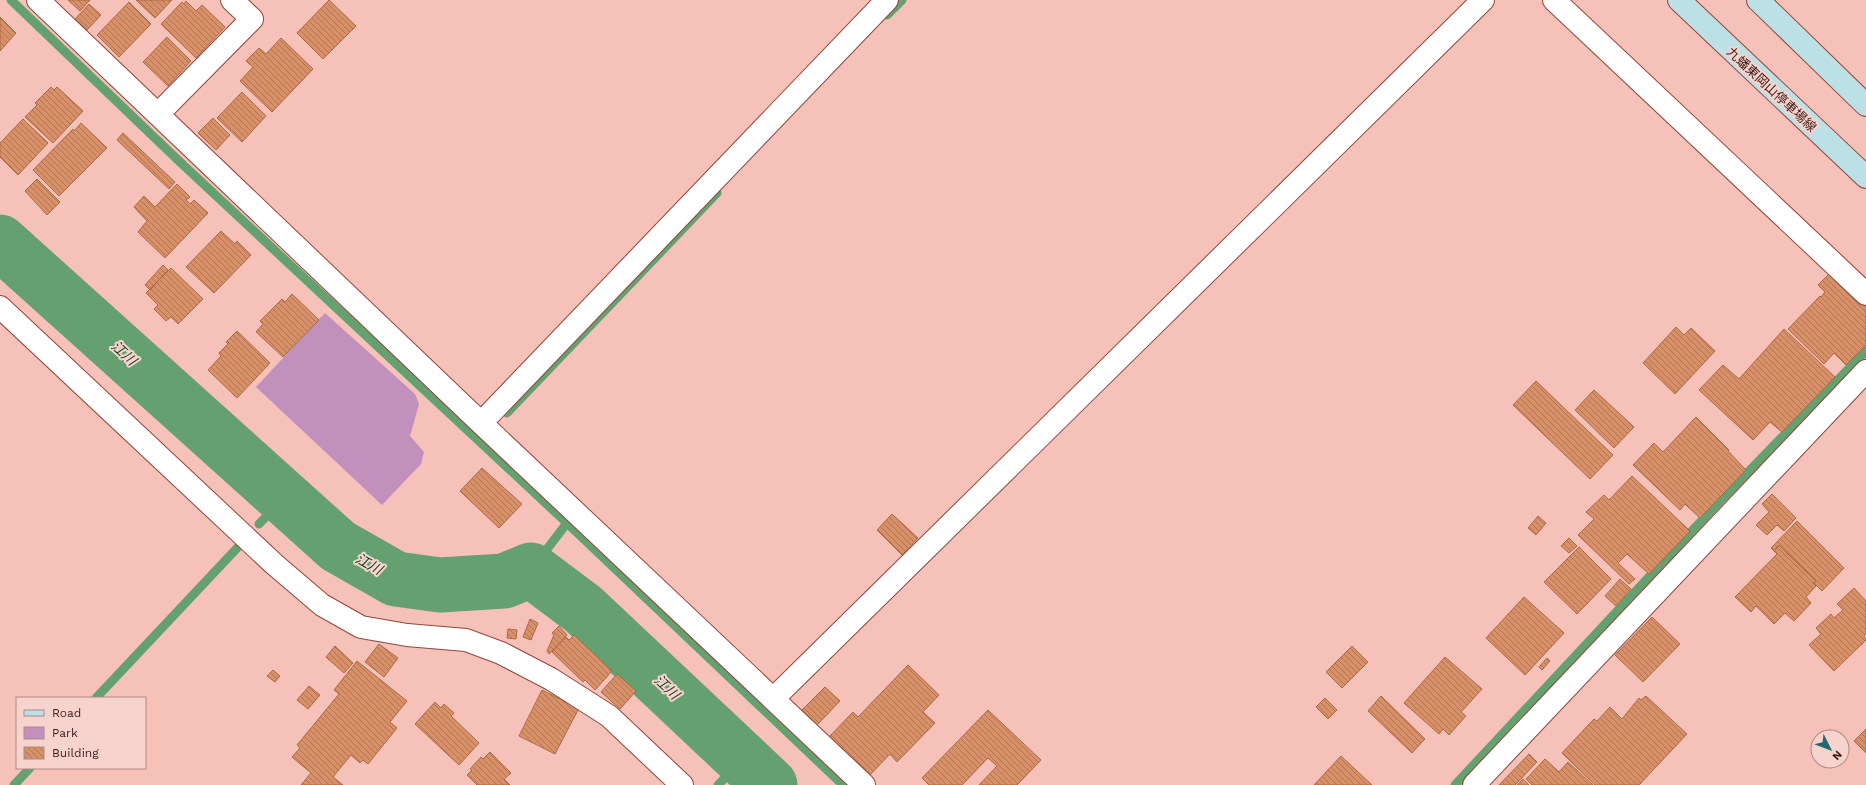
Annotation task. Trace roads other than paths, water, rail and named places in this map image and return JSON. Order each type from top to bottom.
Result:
[{"type":"main road","name":"九蟠東岡山停車場線","points":[[1679,0],[1866,177]]},
{"type":"main road","points":[[1758,0],[1866,105]]},
{"type":"street","points":[[38,0],[481,423],[864,785]]},
{"type":"street","points":[[158,114],[252,19],[232,0]]},
{"type":"street","points":[[481,423],[887,0]]},
{"type":"street","points":[[773,699],[1483,0]]},
{"type":"street","points":[[1554,0],[1866,294]]},
{"type":"street","points":[[0,307],[274,564],[322,605],[361,627],[407,635],[466,640],[501,653],[551,679],[609,716],[682,785]]},
{"type":"street","points":[[1474,785],[1866,371]]},
{"type":"waterway","points":[[11,0],[180,162],[567,523],[531,570]]},
{"type":"waterway","points":[[887,15],[902,0]]},
{"type":"waterway","points":[[507,413],[717,193]]},
{"type":"waterway","name":"江川","points":[[0,242],[338,546],[396,579],[440,585],[504,581],[531,570],[583,609],[770,785]]},
{"type":"waterway","points":[[1455,785],[1718,503],[1866,351]]},
{"type":"waterway","points":[[259,524],[284,498]]},
{"type":"waterway","points":[[567,523],[843,785]]},
{"type":"waterway","points":[[97,697],[239,546]]},
{"type":"waterway","points":[[718,785],[743,759]]},
{"type":"waterway","points":[[14,785],[29,769]]}]
